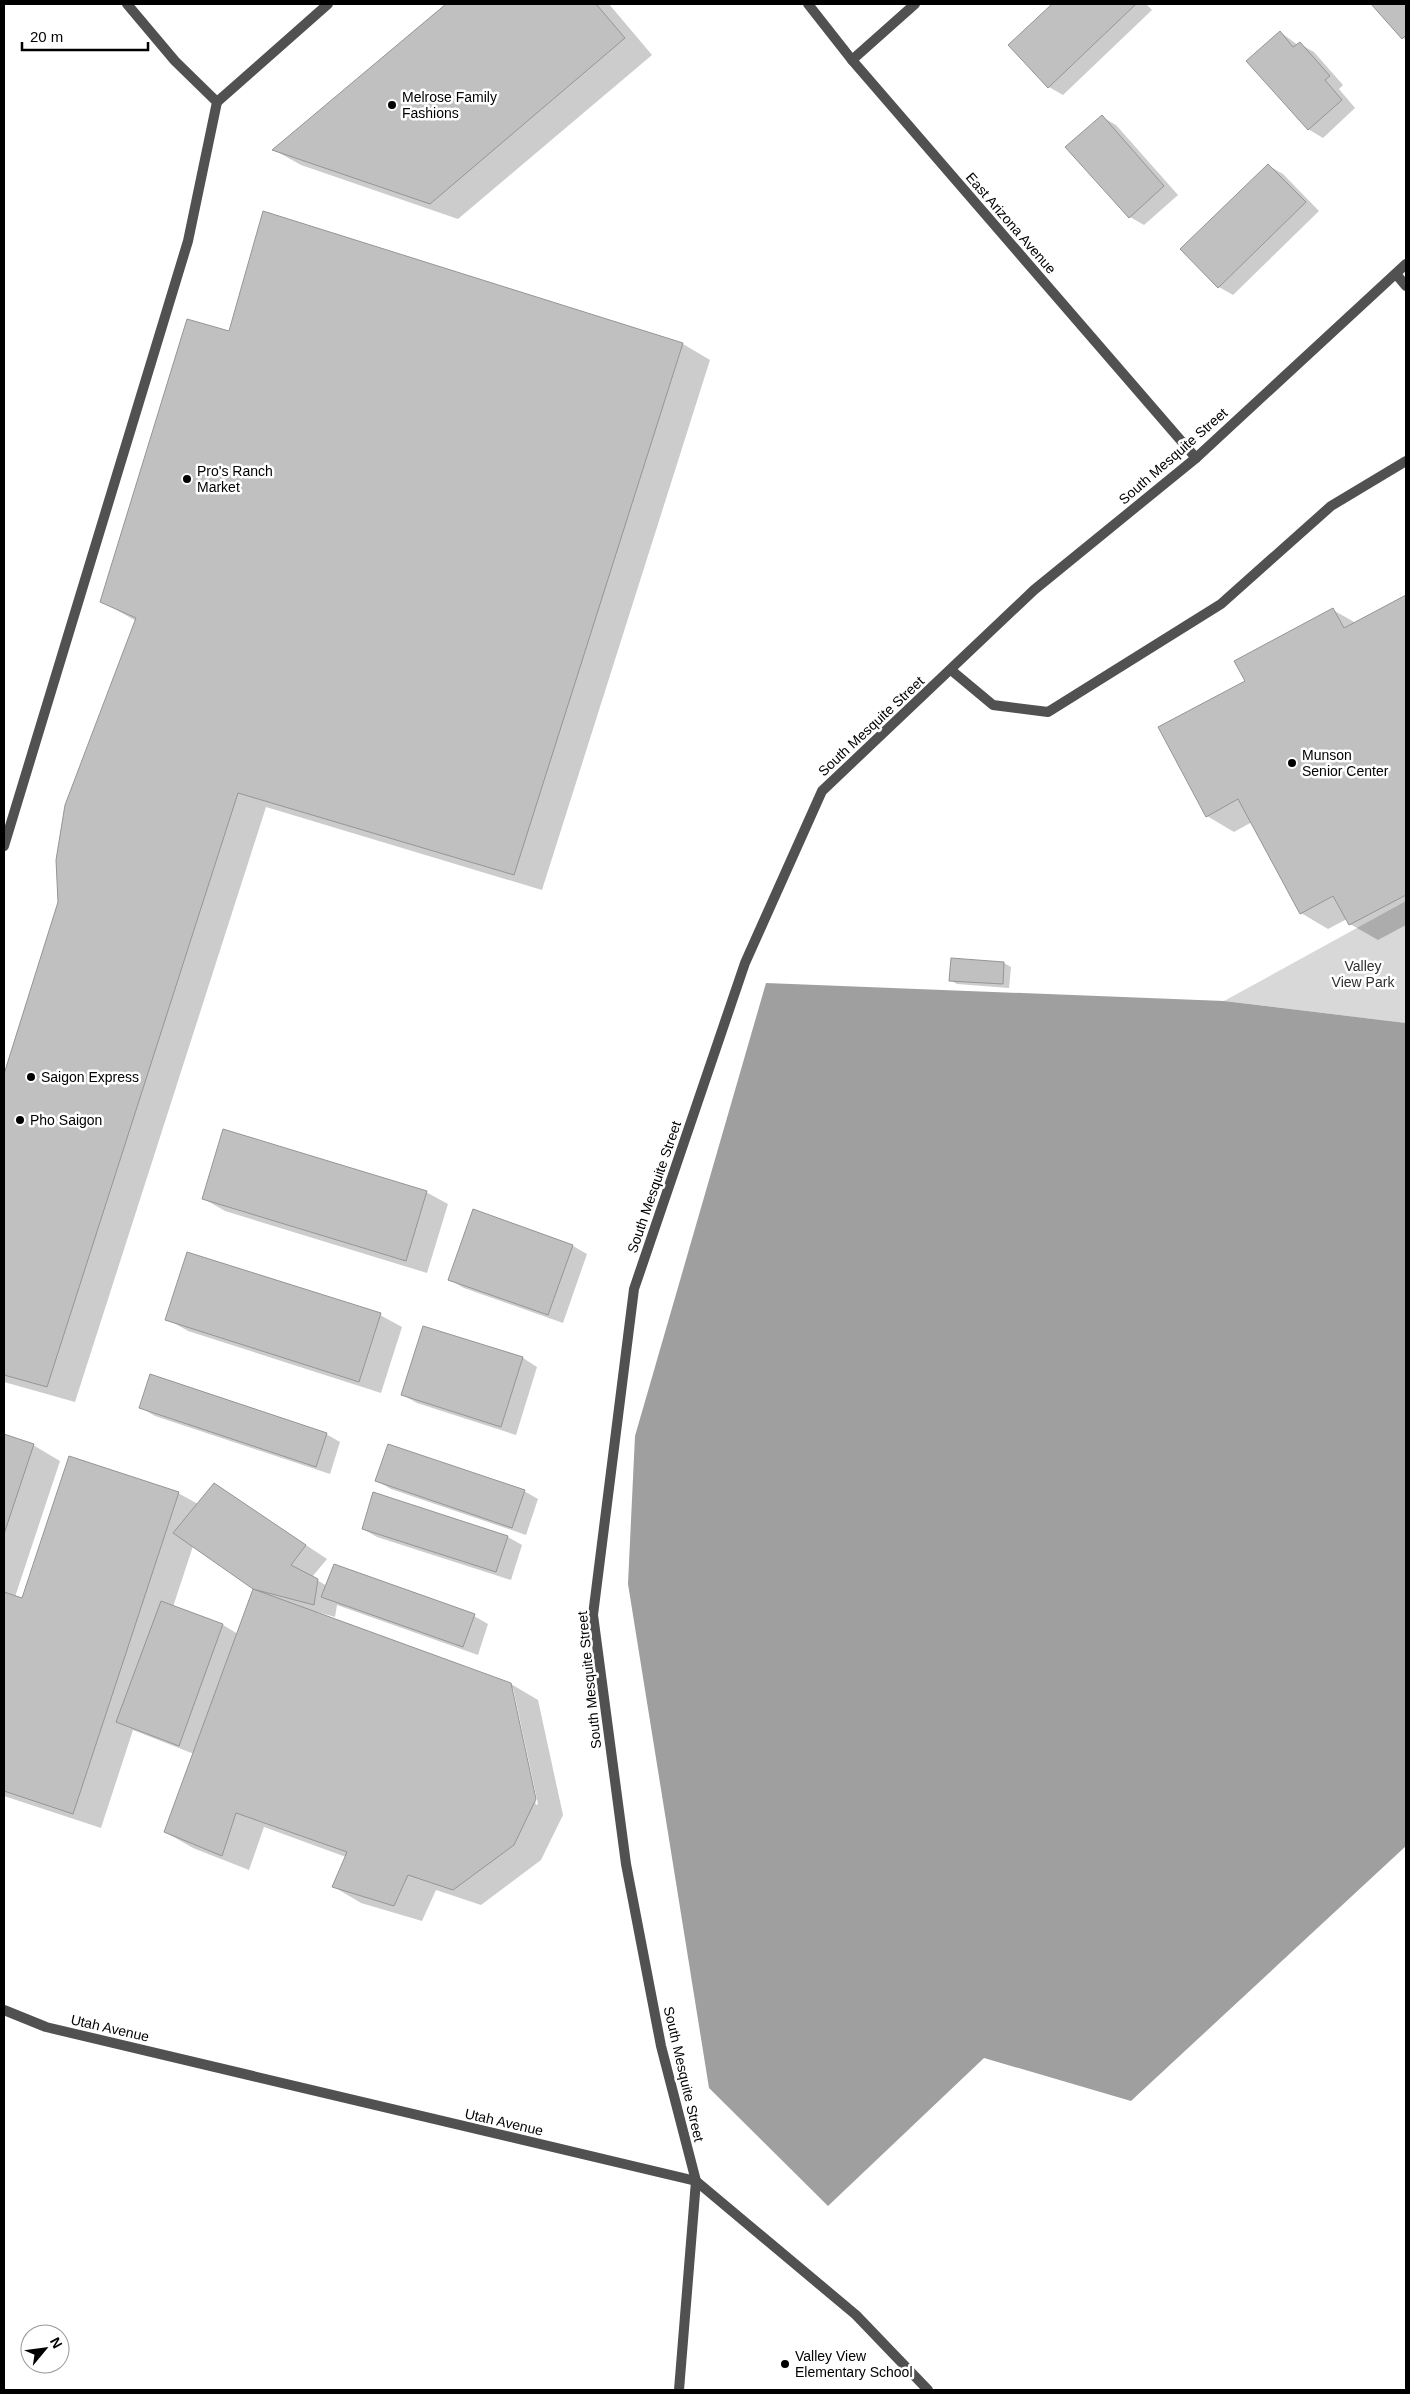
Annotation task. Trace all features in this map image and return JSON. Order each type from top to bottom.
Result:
[{"type":"street","points":[[126,4],[175,61],[217,102]]},
{"type":"street","points":[[4,846],[188,241],[217,102],[328,4]]},
{"type":"street","name":"East Arizona Avenue","points":[[808,4],[852,60],[1196,458]]},
{"type":"street","points":[[852,60],[915,4]]},
{"type":"street","name":"South Mesquite Street","points":[[679,2390],[696,2181],[661,2046],[626,1864],[593,1615],[634,1289],[745,963],[822,791],[1034,590],[1196,458],[1406,264]]},
{"type":"street","points":[[1396,274],[1406,286]]},
{"type":"street","points":[[951,670],[994,705],[1048,712],[1221,604],[1331,506],[1406,461]]},
{"type":"street","name":"Utah Avenue","points":[[4,2010],[46,2027],[696,2181],[856,2315],[928,2390]]},
{"type":"green space","name":"Valley View Park","points":[[1406,901],[1406,1023],[1224,1001]]},
{"type":"shaded area","points":[[766,983],[1224,1001],[1406,1023],[1406,1846],[1131,2101],[984,2058],[828,2206],[709,2088],[628,1584],[635,1436]]},
{"type":"building","points":[[446,4],[596,4],[625,38],[430,204],[272,150]]},
{"type":"building","points":[[1052,4],[1136,4],[1048,88],[1008,45]]},
{"type":"building","points":[[1371,4],[1406,4],[1406,35],[1402,39]]},
{"type":"building","points":[[1280,31],[1293,47],[1300,42],[1330,76],[1325,80],[1342,100],[1308,130],[1246,61]]},
{"type":"building","points":[[1102,115],[1164,186],[1129,218],[1065,147]]},
{"type":"building","points":[[1268,164],[1306,202],[1218,288],[1180,249]]},
{"type":"building","points":[[263,211],[683,343],[514,875],[238,793],[47,1387],[4,1375],[4,1074],[58,902],[56,860],[65,805],[136,618],[100,602],[187,319],[229,331]]},
{"type":"building","name":"Munson Senior Center","points":[[1406,595],[1406,895],[1349,925],[1333,896],[1300,914],[1238,799],[1206,817],[1158,727],[1245,681],[1234,661],[1333,608],[1344,628]]},
{"type":"building","points":[[951,958],[1004,962],[1003,984],[949,981]]},
{"type":"building","points":[[223,1129],[427,1191],[406,1261],[202,1199]]},
{"type":"building","points":[[473,1209],[573,1245],[548,1315],[448,1280]]},
{"type":"building","points":[[187,1252],[381,1313],[359,1382],[165,1320]]},
{"type":"building","points":[[423,1326],[523,1357],[501,1427],[401,1395]]},
{"type":"building","points":[[150,1374],[327,1433],[316,1467],[139,1408]]},
{"type":"building","points":[[4,1434],[34,1444],[4,1534]]},
{"type":"building","points":[[388,1444],[525,1490],[512,1528],[375,1481]]},
{"type":"building","points":[[69,1456],[179,1492],[73,1814],[4,1791],[4,1592],[22,1598]]},
{"type":"building","points":[[214,1483],[306,1545],[291,1565],[318,1579],[314,1605],[253,1589],[173,1533]]},
{"type":"building","points":[[373,1492],[508,1536],[496,1572],[362,1529]]},
{"type":"building","points":[[334,1564],[475,1614],[463,1647],[321,1597]]},
{"type":"building","points":[[253,1589],[511,1683],[536,1799],[514,1845],[453,1890],[408,1875],[394,1906],[332,1887],[347,1852],[236,1813],[222,1856],[164,1832]]},
{"type":"building","points":[[161,1601],[223,1624],[179,1746],[116,1722]]},
{"type":"place","name":"Melrose Family Fashions","points":[[392,105]]},
{"type":"place","name":"Pro's Ranch Market","points":[[187,479]]},
{"type":"place","name":"Munson Senior Center","points":[[1292,763]]},
{"type":"place","name":"Saigon Express","points":[[31,1077]]},
{"type":"place","name":"Pho Saigon","points":[[20,1120]]},
{"type":"place","name":"Valley View Elementary School","points":[[785,2364]]}]
